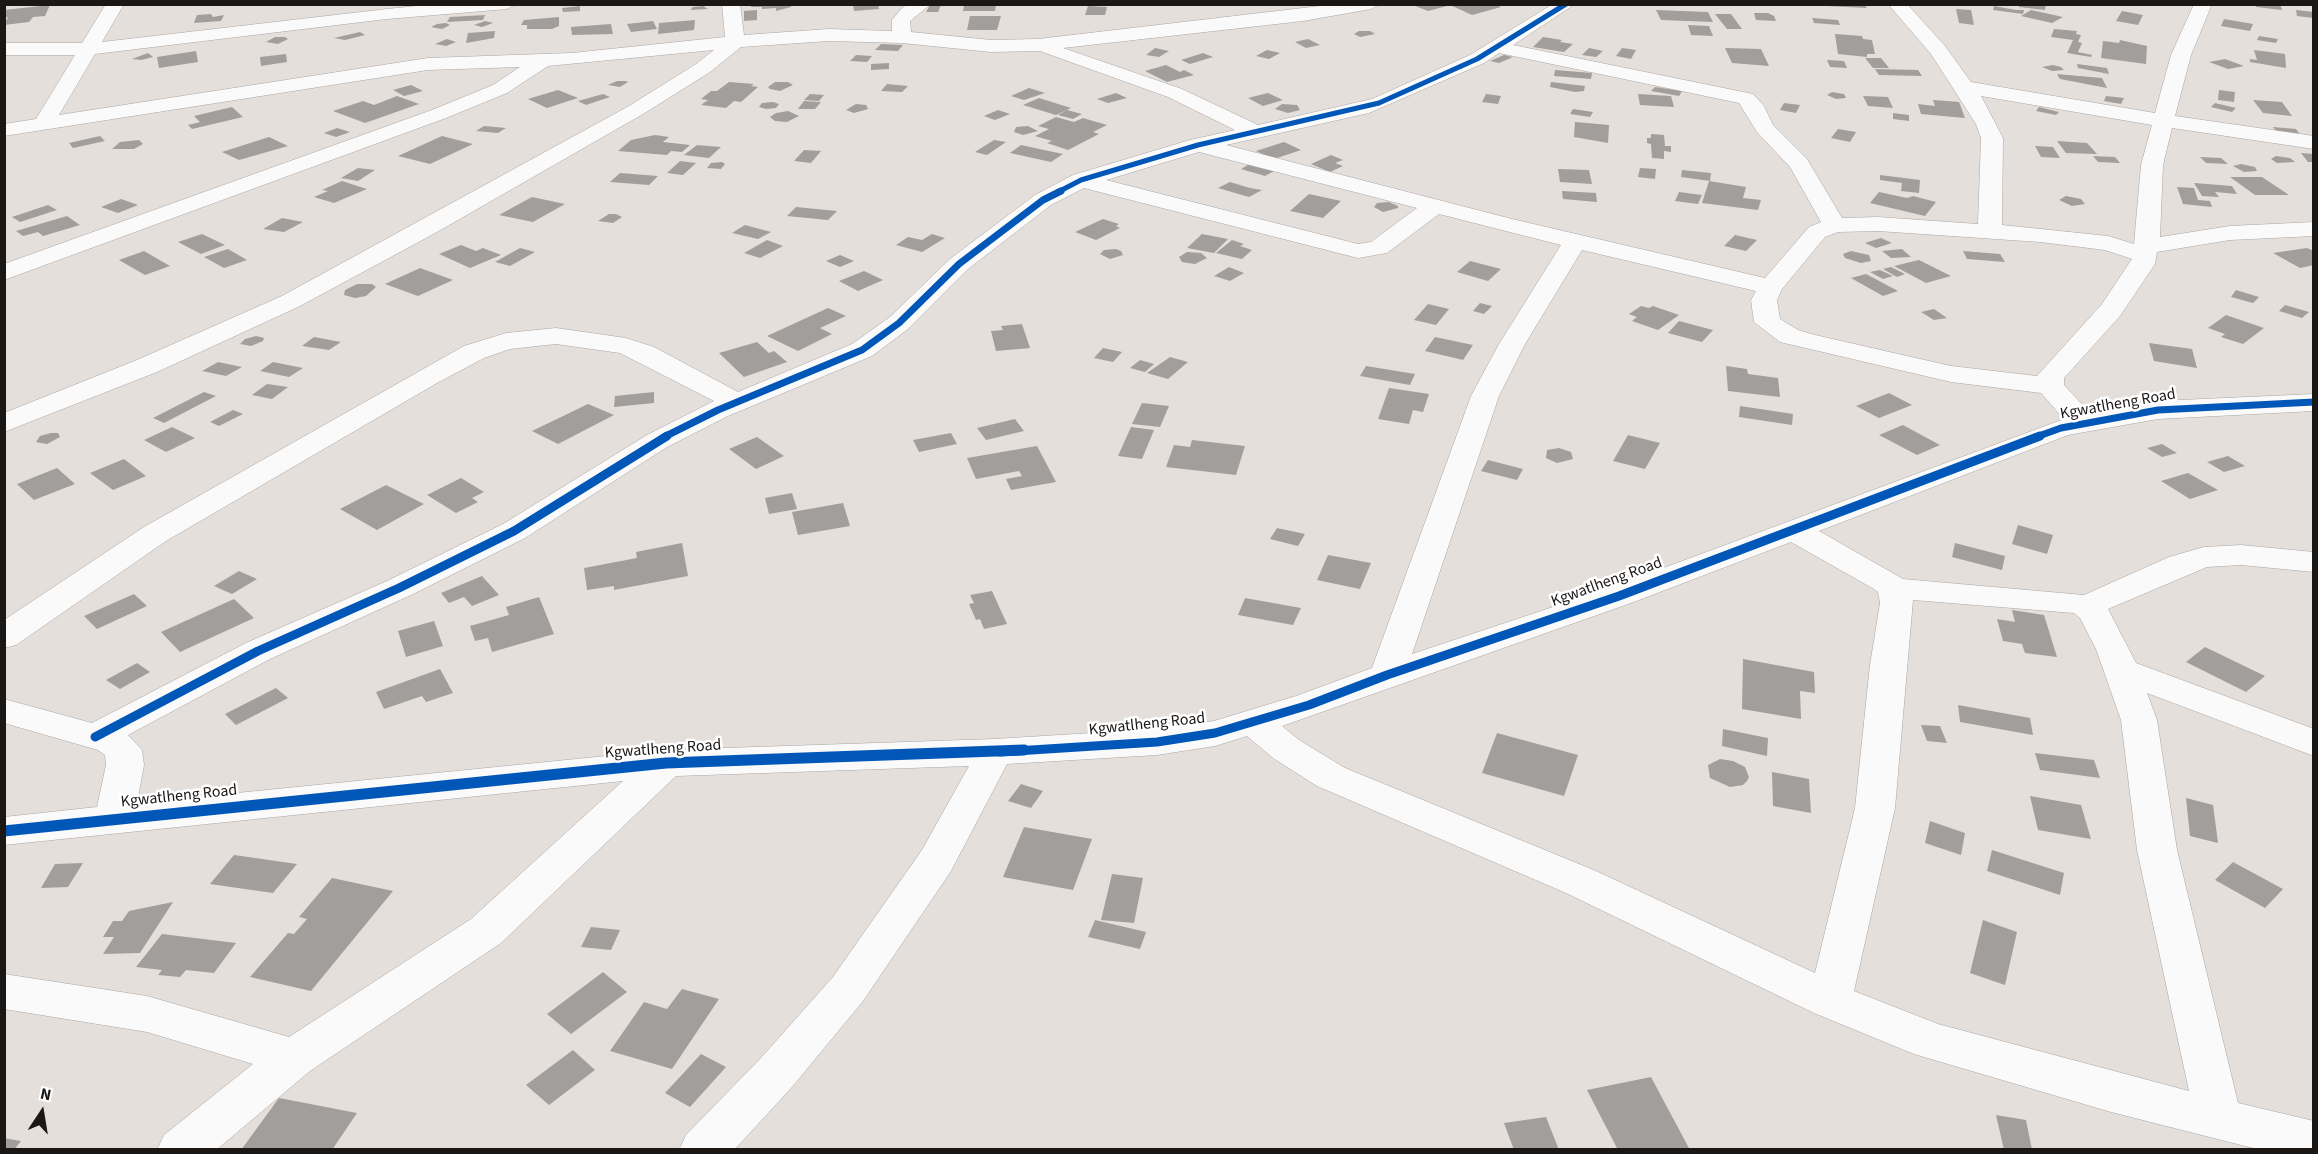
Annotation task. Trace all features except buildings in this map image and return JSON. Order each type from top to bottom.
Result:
[{"type":"street","points":[[44,124],[115,4]]},
{"type":"street","points":[[4,49],[90,49],[387,14],[507,4]]},
{"type":"street","points":[[731,4],[735,42]]},
{"type":"street","points":[[902,37],[901,20],[908,12],[922,4]]},
{"type":"street","points":[[4,130],[415,65],[543,60],[830,35],[902,37],[991,46],[1038,45],[1303,15],[1371,4]]},
{"type":"street","points":[[95,737],[258,651],[399,588],[494,541],[600,479],[657,441],[736,402],[862,350],[899,323],[959,264],[1043,200],[1081,180],[1198,144],[1362,109],[1477,59],[1566,4]]},
{"type":"street","points":[[1898,4],[1938,50],[1965,87],[1987,124],[1992,138],[1990,232]]},
{"type":"street","points":[[2050,386],[2050,377],[2057,367],[2086,340],[2111,310],[2143,264],[2146,251],[2152,165],[2165,122],[2169,91],[2181,55],[2203,4]]},
{"type":"street","points":[[4,423],[147,366],[291,301],[429,227],[636,110],[703,68],[735,42]]},
{"type":"street","points":[[1038,45],[1175,93],[1253,131]]},
{"type":"street","points":[[1496,47],[1746,98],[1754,106],[1764,128],[1798,164],[1835,225]]},
{"type":"street","points":[[4,273],[439,114],[500,89],[543,60]]},
{"type":"street","points":[[1965,87],[2165,122],[2313,142]]},
{"type":"street","points":[[1198,144],[1435,206],[1771,287]]},
{"type":"street","points":[[1081,180],[1358,251],[1378,248],[1435,206]]},
{"type":"street","points":[[2084,424],[2050,386],[1951,374],[1789,336],[1767,322],[1764,300],[1771,287],[1817,232],[1835,225],[1866,224],[1990,232],[2108,243],[2146,251],[2230,233],[2313,229]]},
{"type":"street","points":[[1387,675],[1485,396],[1512,344],[1576,240]]},
{"type":"street","points":[[4,636],[155,534],[427,377],[474,352],[506,341],[556,336],[626,346],[644,353],[736,402]]},
{"type":"street","name":"Kgwatlheng Road","points":[[4,831],[666,763],[995,752],[1157,742],[1215,733],[1256,723],[1387,675],[1619,596],[2061,428],[2158,410],[2313,402]]},
{"type":"street","points":[[1794,530],[1894,588],[2074,603],[2087,606],[2094,612],[2121,670],[2139,720],[2157,850],[2217,1118]]},
{"type":"street","points":[[2087,606],[2181,564],[2204,557],[2241,555],[2313,562]]},
{"type":"street","points":[[1830,1000],[1875,808],[1888,665],[1897,603],[1894,588]]},
{"type":"street","points":[[2121,670],[2313,743]]},
{"type":"street","points":[[4,711],[111,741],[123,750],[125,765],[114,819]]},
{"type":"street","points":[[1256,723],[1286,749],[1331,777],[1581,882],[1830,1000],[1930,1041],[2300,1142]]},
{"type":"street","points":[[703,1149],[776,1072],[848,989],[937,860],[995,752]]},
{"type":"street","points":[[181,1149],[294,1058],[486,931],[666,763]]},
{"type":"street","points":[[4,991],[147,1014],[294,1058]]},
{"type":"cycle path","points":[[95,737],[258,651],[399,588],[514,531],[657,441],[718,410],[862,350],[899,323],[959,264],[1043,200],[1081,180],[1198,145],[1362,109],[1379,103],[1477,59],[1566,4]]},
{"type":"cycle path","points":[[4,831],[666,763],[995,752],[1157,742],[1215,733],[1309,705],[1387,675],[1619,596],[2061,428],[2158,410],[2314,402]]}]
